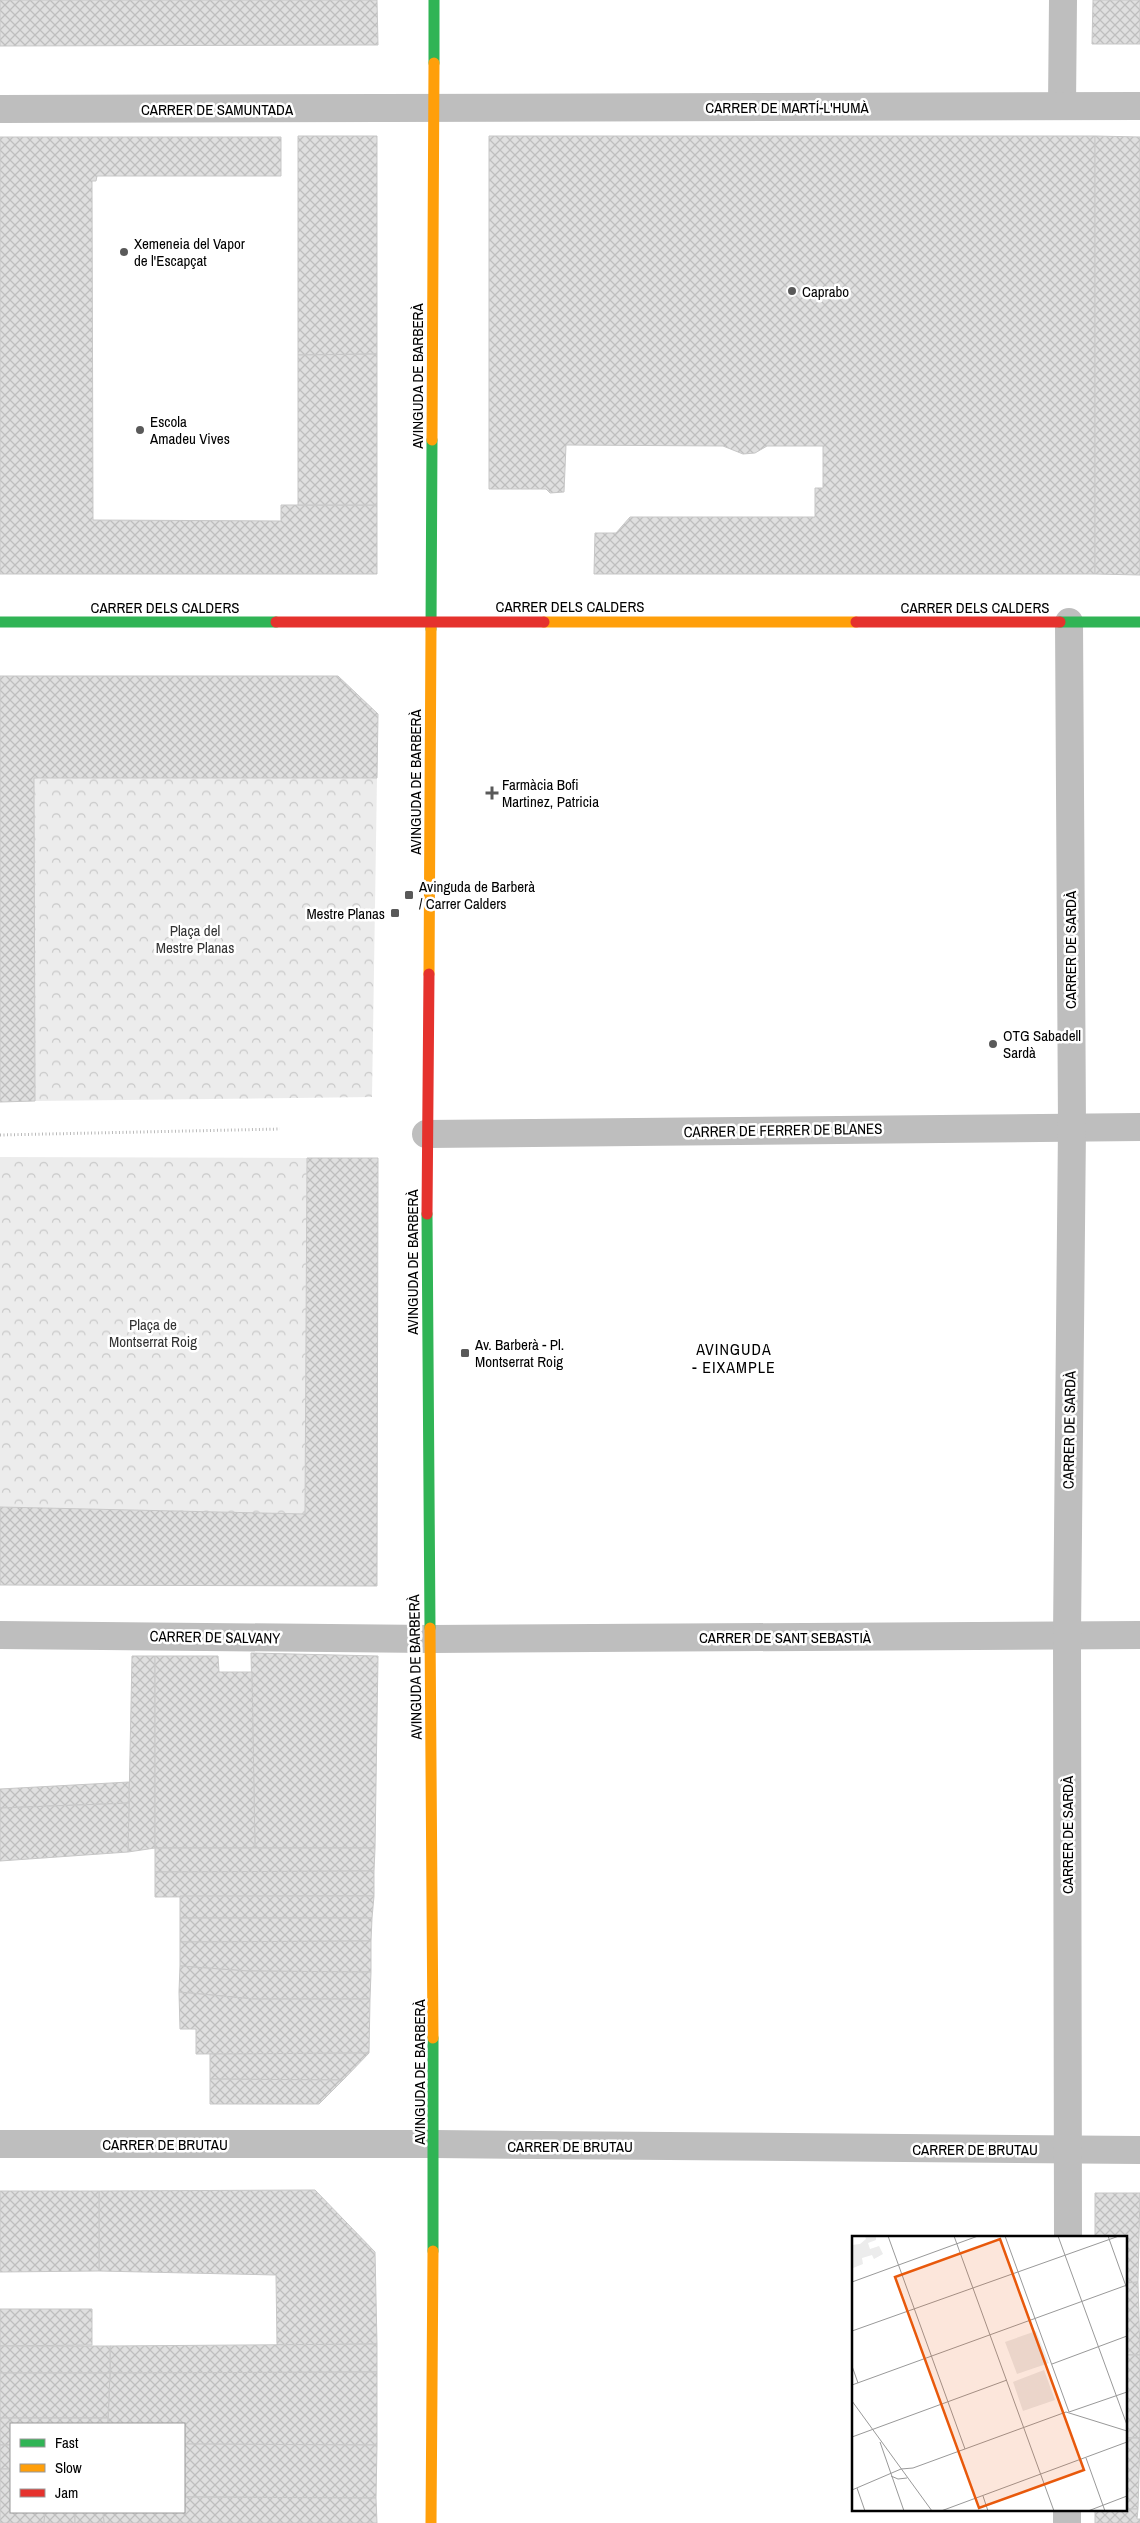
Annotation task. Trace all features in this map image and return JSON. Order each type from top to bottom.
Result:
[{"type":"street","name":"AVINGUDA DE BARBERÀ","points":[[430,2523],[434,2144],[426,1134],[432,622],[434,0]]},
{"type":"street","points":[[1062,106],[1063,0]]},
{"type":"street","name":"CARRER DE MARTÍ-L'HUMÀ","points":[[434,108],[1140,106]]},
{"type":"street","name":"CARRER DE SAMUNTADA","points":[[0,109],[434,108]]},
{"type":"street","name":"CARRER DELS CALDERS","points":[[0,622],[1140,622]]},
{"type":"street","name":"CARRER DE SARDÀ","points":[[1068,2236],[1067,1635],[1072,1127],[1069,622]]},
{"type":"street","name":"CARRER DE FERRER DE BLANES","points":[[426,1134],[1140,1127]]},
{"type":"street","name":"CARRER DE SALVANY","points":[[0,1635],[430,1639]]},
{"type":"street","name":"CARRER DE SANT SEBASTIÀ","points":[[430,1639],[1140,1635]]},
{"type":"street","name":"CARRER DE BRUTAU","points":[[0,2144],[434,2144],[1140,2150]]},
{"type":"street","points":[[1067,2510],[1067,2523]]},
{"type":"path","points":[[0,1135],[280,1128]]},
{"type":"green space","name":"Plaça del Mestre Planas","points":[[34,778],[377,778],[372,1097],[35,1101]]},
{"type":"green space","name":"Plaça de Montserrat Roig","points":[[0,1157],[307,1158],[305,1514],[0,1507]]},
{"type":"building","points":[[0,0],[377,0],[378,45],[0,46]]},
{"type":"building","points":[[1093,0],[1140,0],[1140,44],[1092,44]]},
{"type":"building","points":[[298,136],[377,136],[377,354],[298,355]]},
{"type":"building","name":"Caprabo","points":[[489,136],[1095,136],[1095,574],[594,574],[595,533],[616,533],[630,517],[815,517],[815,488],[823,488],[823,446],[767,446],[755,453],[743,454],[723,446],[566,445],[564,492],[550,493],[546,489],[489,489]]},
{"type":"building","points":[[1095,136],[1140,137],[1140,575],[1095,574]]},
{"type":"building","points":[[0,137],[281,137],[281,176],[97,176],[96,181],[92,181],[93,520],[281,521],[281,505],[377,505],[377,574],[0,574]]},
{"type":"building","points":[[377,354],[377,505],[298,505],[298,355]]},
{"type":"building","points":[[0,676],[338,676],[378,714],[377,778],[34,778],[35,1101],[0,1102]]},
{"type":"building","points":[[307,1158],[378,1158],[377,1586],[0,1585],[0,1507],[305,1514]]},
{"type":"building","points":[[251,1653],[378,1656],[375,1848],[255,1848]]},
{"type":"building","points":[[132,1656],[155,1656],[155,1848],[128,1852]]},
{"type":"building","points":[[155,1656],[218,1656],[219,1672],[252,1672],[255,1848],[155,1848]]},
{"type":"building","points":[[129,1782],[129,1803],[0,1808],[0,1789]]},
{"type":"building","points":[[129,1803],[128,1852],[0,1861],[0,1808]]},
{"type":"building","points":[[155,1848],[375,1848],[374,1871],[155,1872]]},
{"type":"building","points":[[374,1871],[374,1896],[155,1897],[155,1872]]},
{"type":"building","points":[[180,1896],[374,1896],[372,1918],[180,1918]]},
{"type":"building","points":[[180,1918],[372,1918],[371,1941],[180,1942]]},
{"type":"building","points":[[371,1941],[371,1972],[247,1971],[180,1966],[180,1942]]},
{"type":"building","points":[[180,1966],[247,1971],[371,1972],[370,1999],[254,1999],[179,1992]]},
{"type":"building","points":[[179,1992],[254,1999],[370,1999],[369,2053],[196,2054],[196,2029],[180,2029]]},
{"type":"building","points":[[369,2053],[343,2080],[210,2079],[210,2054]]},
{"type":"building","points":[[210,2079],[343,2080],[319,2104],[210,2104]]},
{"type":"building","points":[[315,2190],[375,2252],[377,2344],[277,2345],[276,2275],[99,2271],[99,2191]]},
{"type":"building","points":[[0,2191],[99,2191],[99,2271],[0,2272]]},
{"type":"building","points":[[1095,2193],[1140,2193],[1138,2282],[1128,2283],[1128,2236],[1095,2236]]},
{"type":"building","points":[[1138,2282],[1140,2355],[1128,2355],[1128,2283]]},
{"type":"building","points":[[0,2309],[92,2309],[92,2345],[0,2346]]},
{"type":"building","points":[[377,2344],[377,2372],[110,2373],[110,2346]]},
{"type":"building","points":[[0,2346],[110,2346],[110,2373],[0,2373]]},
{"type":"building","points":[[1128,2355],[1140,2355],[1140,2438],[1128,2438]]},
{"type":"building","points":[[377,2372],[377,2445],[185,2444],[185,2423],[108,2423],[110,2373]]},
{"type":"building","points":[[0,2373],[110,2373],[108,2418],[0,2418]]},
{"type":"building","points":[[0,2418],[108,2418],[108,2423],[10,2423],[10,2445],[0,2445]]},
{"type":"building","points":[[1128,2438],[1140,2438],[1138,2509],[1128,2509]]},
{"type":"building","points":[[185,2444],[377,2445],[376,2498],[185,2497]]},
{"type":"building","points":[[0,2445],[10,2445],[10,2469],[0,2469]]},
{"type":"building","points":[[0,2469],[10,2469],[10,2513],[45,2513],[44,2523],[0,2523]]},
{"type":"building","points":[[185,2497],[376,2498],[377,2523],[104,2523],[103,2513],[185,2513]]},
{"type":"building","points":[[1138,2509],[1137,2519],[1140,2519],[1140,2523],[1095,2523],[1095,2510]]},
{"type":"building","points":[[45,2513],[75,2513],[75,2523],[44,2523]]},
{"type":"building","points":[[75,2513],[103,2513],[104,2523],[75,2523]]},
{"type":"traffic: fast","points":[[434,0],[434,63]]},
{"type":"traffic: fast","points":[[431,629],[432,440]]},
{"type":"traffic: fast","points":[[0,622],[276,622]]},
{"type":"traffic: fast","points":[[1060,622],[1140,622]]},
{"type":"traffic: fast","points":[[427,1214],[430,1628]]},
{"type":"traffic: fast","points":[[433,2038],[433,2251]]},
{"type":"traffic: slow","points":[[432,440],[434,63]]},
{"type":"traffic: slow","points":[[544,622],[856,622]]},
{"type":"traffic: slow","points":[[429,974],[431,629]]},
{"type":"traffic: slow","points":[[430,1628],[433,2038]]},
{"type":"traffic: slow","points":[[431,2523],[433,2251]]},
{"type":"traffic: jam","points":[[276,622],[544,622]]},
{"type":"traffic: jam","points":[[856,622],[1060,622]]},
{"type":"traffic: jam","points":[[427,1214],[429,974]]},
{"type":"place","name":"Xemeneia del Vapor de l'Escapçat","points":[[124,252]]},
{"type":"place","name":"Caprabo","points":[[792,291]]},
{"type":"place","name":"Escola Amadeu Vives","points":[[140,430]]},
{"type":"place","name":"Farmàcia Bofi Martinez, Patricia","points":[[492,793]]},
{"type":"place","name":"Avinguda de Barberà / Carrer Calders","points":[[409,895]]},
{"type":"place","name":"Mestre Planas","points":[[395,913]]},
{"type":"place","name":"OTG Sabadell Sardà","points":[[993,1044]]},
{"type":"place","name":"Av. Barberà - Pl. Montserrat Roig","points":[[465,1353]]},
{"type":"district","name":"AVINGUDA - EIXAMPLE","points":[[734,1358]]}]
